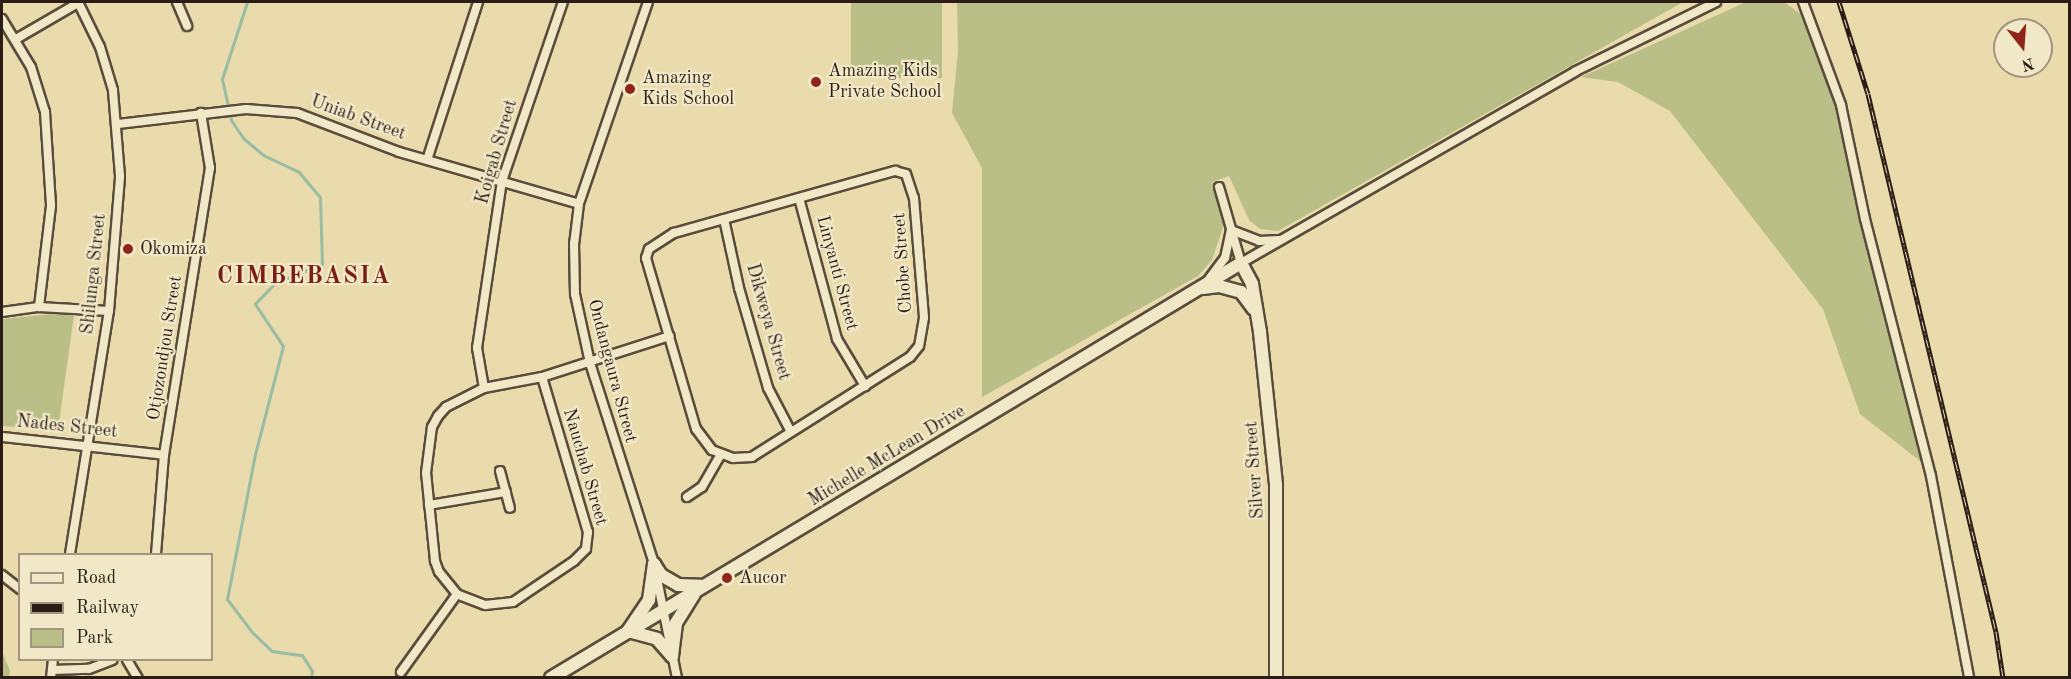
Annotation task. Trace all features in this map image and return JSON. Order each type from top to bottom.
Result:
[{"type":"street","points":[[16,39],[78,2]]},
{"type":"street","name":"Shilunga Street","points":[[70,553],[110,310],[120,176],[118,124],[105,61],[78,2]]},
{"type":"street","points":[[177,2],[187,26]]},
{"type":"street","points":[[428,157],[478,2]]},
{"type":"street","name":"Koigab Street","points":[[484,388],[477,348],[502,181],[563,2]]},
{"type":"street","name":"Ondangaura Street","points":[[648,2],[579,204],[574,243],[575,294],[590,363],[654,564],[677,678]]},
{"type":"street","points":[[1219,187],[1241,263],[1381,180],[1576,71],[1716,2]]},
{"type":"street","points":[[1803,2],[1840,105],[1864,219],[1931,476],[1969,678]]},
{"type":"street","points":[[2,18],[16,39],[40,93],[48,150],[51,206],[39,307]]},
{"type":"street","name":"Uniab Street","points":[[118,124],[246,109],[297,113],[378,145],[428,157],[579,204]]},
{"type":"street","name":"Otjozondjou Street","points":[[156,553],[164,455],[210,168],[201,113]]},
{"type":"street","name":"Chobe Street","points":[[895,171],[906,174],[910,182],[922,264],[922,334],[910,357],[790,430],[752,457],[721,454],[712,450],[696,429],[646,258],[649,249],[674,234],[724,219],[895,171]]},
{"type":"street","name":"Linyanti Street","points":[[799,198],[837,339],[865,386]]},
{"type":"street","name":"Dikweya Street","points":[[724,219],[739,288],[768,388],[790,430]]},
{"type":"street","points":[[1231,230],[1259,241],[1282,240]]},
{"type":"street","points":[[1201,288],[1225,258],[1231,230]]},
{"type":"street","name":"Michelle McLean Drive","points":[[551,678],[1241,263]]},
{"type":"street","name":"Silver Street","points":[[1241,263],[1252,285],[1276,485],[1276,678]]},
{"type":"street","points":[[1201,288],[1219,286],[1240,292],[1256,313]]},
{"type":"street","points":[[2,312],[39,307],[110,310]]},
{"type":"street","points":[[590,363],[670,336]]},
{"type":"street","name":"Nauchab Street","points":[[542,377],[588,532],[586,549],[574,561],[503,605],[486,605],[458,594],[439,572],[435,561],[426,458],[432,427],[446,407],[484,388],[542,377],[590,363]]},
{"type":"street","name":"Nades Street","points":[[2,437],[164,455]]},
{"type":"street","points":[[687,497],[702,487],[721,454]]},
{"type":"street","points":[[500,471],[510,508]]},
{"type":"street","points":[[429,505],[506,492]]},
{"type":"street","points":[[654,564],[662,575],[678,585],[703,585]]},
{"type":"street","points":[[654,564],[649,600],[628,631],[657,639],[672,656]]},
{"type":"street","points":[[2,575],[18,587]]},
{"type":"street","points":[[672,656],[676,623],[688,600],[703,585]]},
{"type":"street","points":[[401,672],[458,594]]},
{"type":"street","points":[[52,674],[89,669],[109,661]]},
{"type":"street","points":[[129,661],[138,678]]},
{"type":"green space","points":[[851,2],[942,2],[942,78],[851,78]]},
{"type":"green space","points":[[957,2],[1683,2],[1278,231],[1260,229],[1249,220],[1229,176],[1212,182],[1224,224],[1212,260],[1198,276],[982,397],[982,168],[952,113],[958,51]]},
{"type":"green space","points":[[1746,2],[1784,2],[1812,22],[1841,105],[1929,468],[1860,414],[1823,309],[1670,111],[1618,82],[1581,77]]},
{"type":"green space","points":[[61,313],[74,315],[58,430],[2,426],[2,319]]},
{"type":"green space","points":[[2,651],[10,671],[9,677],[2,677]]},
{"type":"waterway","points":[[247,2],[222,79],[231,120],[243,138],[263,155],[298,171],[320,197],[322,264],[275,283],[255,304],[283,346],[255,454],[227,599],[251,631],[272,651],[302,655],[312,671],[311,678]]},
{"type":"railway","points":[[1839,2],[1868,94],[1996,632],[2003,678]]},
{"type":"place","name":"Amazing Kids Private School","points":[[816,82]]},
{"type":"place","name":"Amazing Kids School","points":[[630,89]]},
{"type":"place","name":"Okomiza","points":[[128,249]]},
{"type":"place","name":"Aucor","points":[[727,578]]},
{"type":"district","name":"CIMBEBASIA","points":[[304,278]]}]
